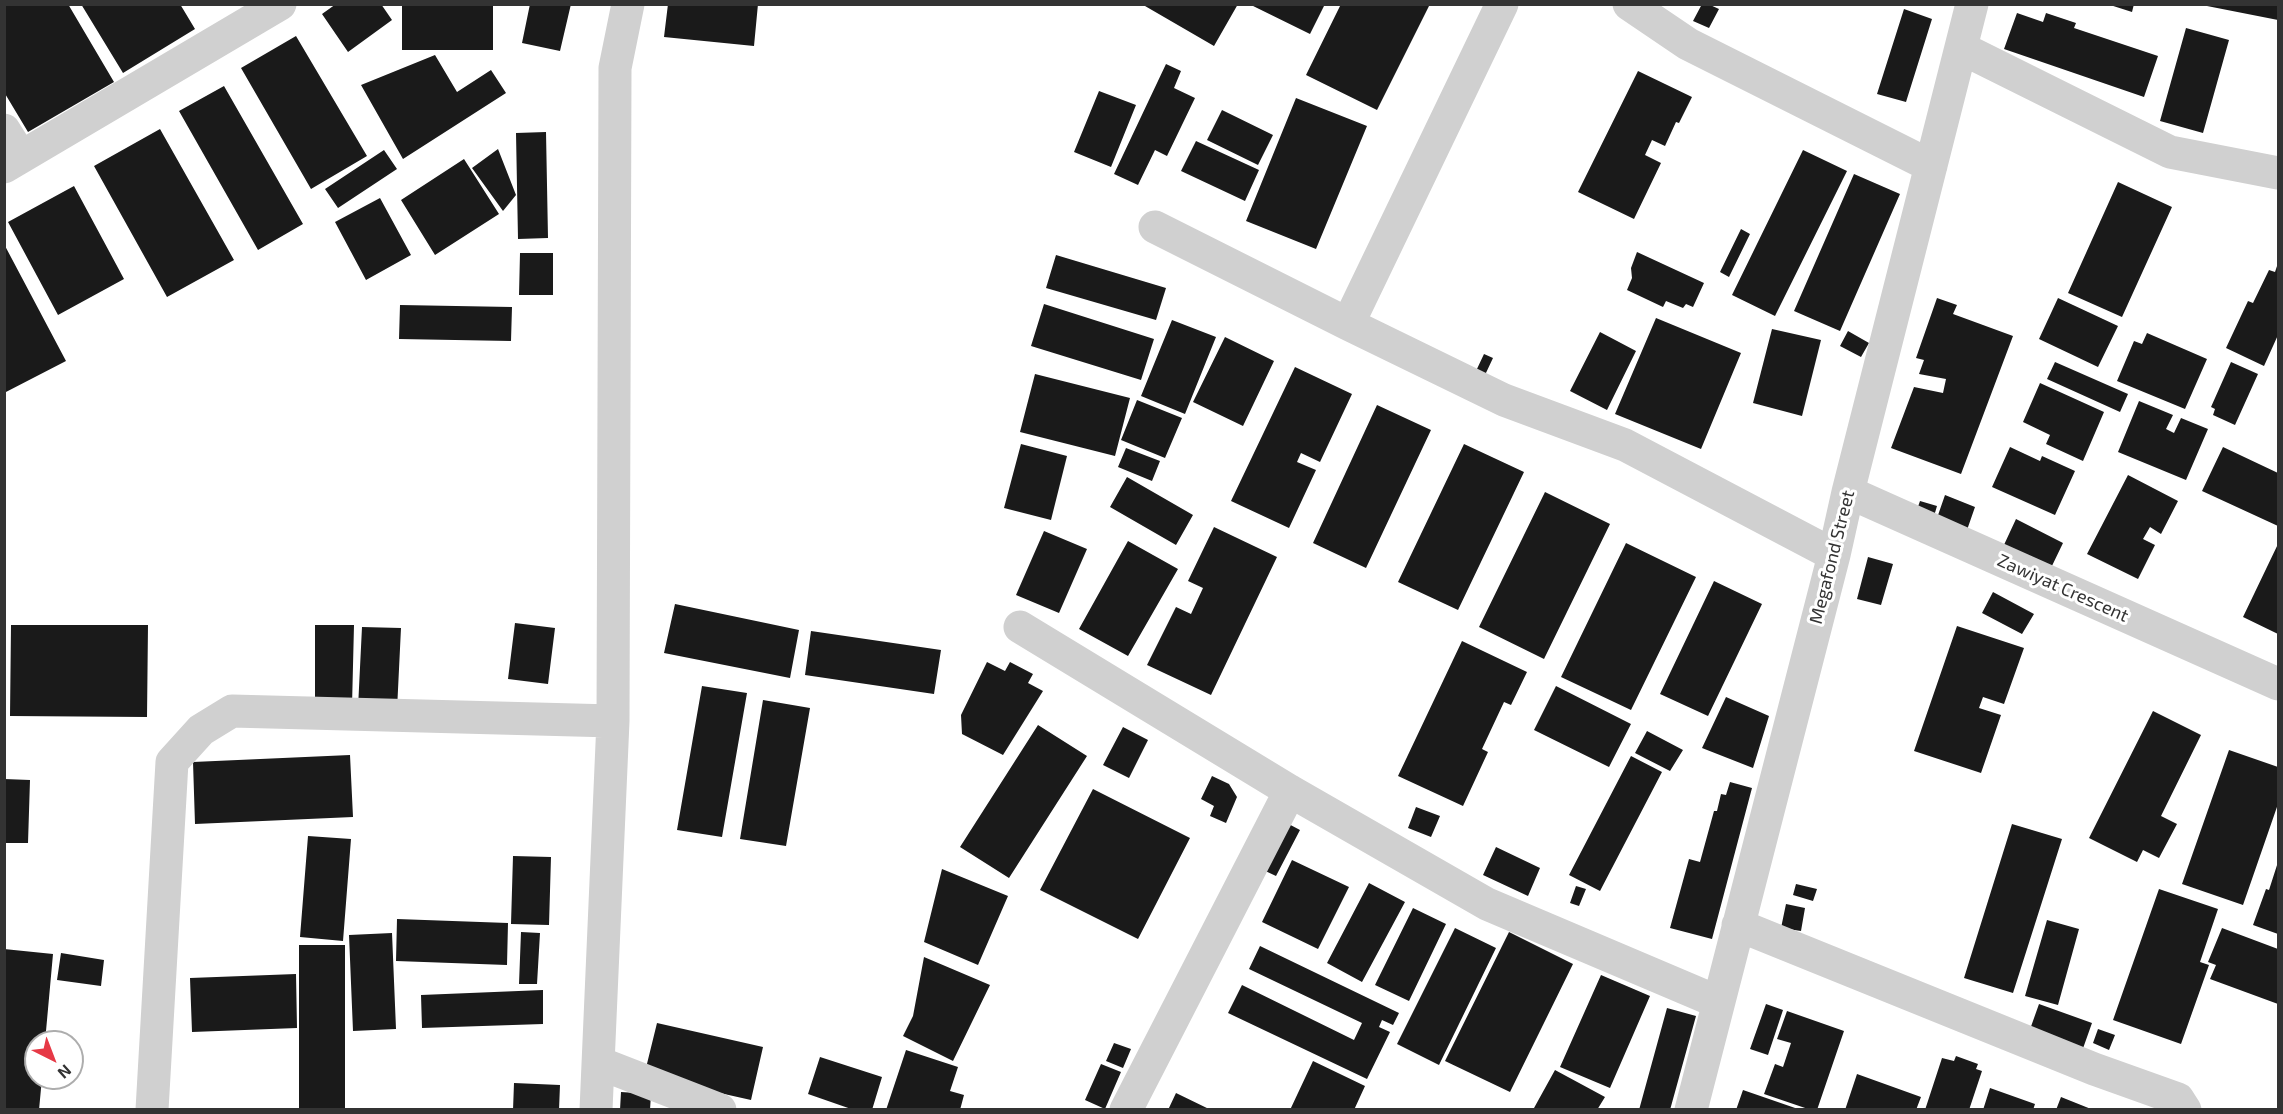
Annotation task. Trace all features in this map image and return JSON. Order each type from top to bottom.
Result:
[{"type":"street","points":[[10,151],[280,4]]},
{"type":"street","points":[[596,1110],[613,721],[615,68],[628,4]]},
{"type":"street","points":[[1348,324],[1502,4]]},
{"type":"street","points":[[1629,4],[1688,44],[1931,166]]},
{"type":"street","name":"Megafond Street","points":[[1691,1110],[1737,924],[1834,555],[1972,4]]},
{"type":"street","points":[[1961,48],[2170,152],[2278,173]]},
{"type":"street","points":[[1155,227],[1504,400],[1625,445],[1834,555]]},
{"type":"street","name":"Zawiyat Crescent","points":[[1848,492],[2278,684]]},
{"type":"street","points":[[1020,627],[1290,791],[1486,904],[1718,1002]]},
{"type":"street","points":[[152,1110],[172,762],[201,730],[232,711],[613,721]]},
{"type":"street","points":[[1126,1110],[1290,791]]},
{"type":"street","points":[[1737,924],[2094,1069],[2178,1100],[2185,1110]]},
{"type":"street","points":[[599,1063],[720,1110]]},
{"type":"building","points":[[4,4],[68,4],[114,82],[28,132],[4,92]]},
{"type":"building","points":[[81,4],[180,4],[195,29],[123,73]]},
{"type":"building","points":[[336,4],[381,4],[392,20],[348,52],[322,14]]},
{"type":"building","points":[[402,4],[493,4],[493,50],[402,50]]},
{"type":"building","points":[[530,4],[571,4],[560,51],[522,43]]},
{"type":"building","points":[[668,4],[758,4],[754,46],[664,37]]},
{"type":"building","points":[[1147,4],[1238,4],[1214,46],[1145,6]]},
{"type":"building","points":[[1249,4],[1325,4],[1310,34]]},
{"type":"building","points":[[1341,4],[1430,4],[1377,110],[1306,75]]},
{"type":"building","points":[[1702,4],[1719,9],[1709,28],[1693,21]]},
{"type":"building","points":[[2107,4],[2134,4],[2132,12]]},
{"type":"building","points":[[2207,4],[2278,4],[2278,20],[2207,6]]},
{"type":"building","points":[[1904,9],[1932,19],[1906,102],[1877,94]]},
{"type":"building","points":[[2017,13],[2043,22],[2046,13],[2076,23],[2074,28],[2158,56],[2144,97],[2004,49]]},
{"type":"building","points":[[2186,28],[2229,40],[2203,133],[2160,121]]},
{"type":"building","points":[[296,36],[367,156],[311,189],[241,68]]},
{"type":"building","points":[[435,55],[457,92],[491,70],[506,93],[403,159],[361,85]]},
{"type":"building","points":[[1166,64],[1181,71],[1174,88],[1195,98],[1167,156],[1155,150],[1138,185],[1114,174]]},
{"type":"building","points":[[1638,71],[1692,97],[1679,123],[1676,122],[1665,146],[1652,140],[1645,155],[1661,163],[1634,219],[1578,192]]},
{"type":"building","points":[[224,86],[303,224],[258,250],[179,111]]},
{"type":"building","points":[[1099,91],[1136,105],[1111,167],[1074,152]]},
{"type":"building","points":[[1296,98],[1367,126],[1316,249],[1246,221]]},
{"type":"building","points":[[1222,110],[1273,135],[1258,165],[1207,140]]},
{"type":"building","points":[[160,129],[234,260],[167,297],[94,166]]},
{"type":"building","points":[[546,132],[548,238],[518,239],[516,133]]},
{"type":"building","points":[[1196,141],[1259,170],[1245,201],[1181,171]]},
{"type":"building","points":[[498,149],[516,195],[503,211],[472,168]]},
{"type":"building","points":[[384,150],[397,169],[338,208],[325,189]]},
{"type":"building","points":[[1803,150],[1847,171],[1775,316],[1732,295]]},
{"type":"building","points":[[464,159],[499,214],[435,255],[401,200]]},
{"type":"building","points":[[1854,174],[1900,194],[1840,331],[1794,311]]},
{"type":"building","points":[[2118,182],[2172,207],[2122,317],[2068,293]]},
{"type":"building","points":[[74,186],[124,279],[58,315],[8,222]]},
{"type":"building","points":[[380,198],[411,255],[366,280],[335,222]]},
{"type":"building","points":[[1741,229],[1750,234],[1729,277],[1720,272]]},
{"type":"building","points":[[4,244],[66,361],[4,393]]},
{"type":"building","points":[[1637,252],[1704,283],[1693,307],[1686,304],[1683,308],[1666,301],[1663,307],[1627,290]]},
{"type":"building","points":[[520,253],[553,253],[553,295],[519,295]]},
{"type":"building","points":[[1056,255],[1166,288],[1156,320],[1046,288]]},
{"type":"building","points":[[2278,263],[2278,335],[2264,366],[2226,348],[2248,301],[2253,303],[2269,270],[2275,272]]},
{"type":"building","points":[[1937,298],[1957,305],[1953,314],[2013,336],[1961,474],[1891,448],[1914,387],[1943,393],[1946,379],[1919,374],[1924,360],[1916,358]]},
{"type":"building","points":[[2058,298],[2118,326],[2098,367],[2039,339]]},
{"type":"building","points":[[1044,304],[1154,339],[1141,380],[1031,346]]},
{"type":"building","points":[[400,305],[512,307],[511,341],[399,339]]},
{"type":"building","points":[[1656,318],[1741,353],[1701,449],[1615,414]]},
{"type":"building","points":[[1172,320],[1216,337],[1185,414],[1141,396]]},
{"type":"building","points":[[1772,329],[1821,340],[1802,416],[1753,403]]},
{"type":"building","points":[[1848,331],[1869,343],[1861,357],[1840,346]]},
{"type":"building","points":[[1600,332],[1636,351],[1607,410],[1570,391]]},
{"type":"building","points":[[2147,333],[2207,359],[2185,409],[2117,381],[2134,341],[2142,344]]},
{"type":"building","points":[[1225,337],[1274,361],[1243,426],[1193,402]]},
{"type":"building","points":[[1484,354],[1493,358],[1485,375],[1476,371]]},
{"type":"building","points":[[2055,362],[2128,394],[2120,412],[2047,379]]},
{"type":"building","points":[[2231,362],[2258,374],[2235,425],[2213,415],[2215,409],[2211,407]]},
{"type":"building","points":[[1295,367],[1352,394],[1320,462],[1301,453],[1297,462],[1316,470],[1289,528],[1231,501]]},
{"type":"building","points":[[1035,374],[1130,398],[1115,456],[1020,432]]},
{"type":"building","points":[[2040,383],[2104,412],[2083,461],[2046,444],[2050,435],[2023,422]]},
{"type":"building","points":[[1137,400],[1182,418],[1165,458],[1121,440]]},
{"type":"building","points":[[2139,401],[2173,415],[2166,429],[2174,433],[2181,418],[2208,429],[2186,480],[2118,452]]},
{"type":"building","points":[[1377,405],[1431,430],[1366,568],[1313,543]]},
{"type":"building","points":[[1021,444],[1067,456],[1051,520],[1004,508]]},
{"type":"building","points":[[1464,444],[1524,472],[1458,610],[1398,582]]},
{"type":"building","points":[[2010,447],[2040,461],[2042,456],[2075,471],[2055,515],[1992,487]]},
{"type":"building","points":[[2223,447],[2278,473],[2278,526],[2202,491]]},
{"type":"building","points":[[1126,448],[1160,461],[1152,481],[1118,467]]},
{"type":"building","points":[[2128,475],[2178,501],[2161,534],[2150,527],[2143,539],[2155,545],[2138,579],[2087,554]]},
{"type":"building","points":[[1127,477],[1193,515],[1176,545],[1110,507]]},
{"type":"building","points":[[1545,492],[1610,524],[1544,659],[1479,627]]},
{"type":"building","points":[[1945,495],[1975,507],[1967,530],[1937,518]]},
{"type":"building","points":[[1920,501],[1937,506],[1932,523],[1914,518]]},
{"type":"building","points":[[2016,519],[2063,543],[2050,570],[2003,547]]},
{"type":"building","points":[[1214,527],[1277,557],[1211,695],[1147,665],[1176,607],[1191,614],[1203,588],[1188,581]]},
{"type":"building","points":[[1044,531],[1087,549],[1059,613],[1016,595]]},
{"type":"building","points":[[1128,541],[1178,569],[1128,656],[1079,629]]},
{"type":"building","points":[[1626,543],[1696,577],[1631,710],[1561,677]]},
{"type":"building","points":[[2278,544],[2278,634],[2243,617]]},
{"type":"building","points":[[1868,557],[1893,564],[1881,605],[1857,599]]},
{"type":"building","points":[[1714,581],[1762,604],[1708,716],[1660,694]]},
{"type":"building","points":[[1993,592],[2034,614],[2022,634],[1982,613]]},
{"type":"building","points":[[675,604],[799,630],[790,678],[664,653]]},
{"type":"building","points":[[515,623],[555,628],[548,684],[508,679]]},
{"type":"building","points":[[11,625],[148,625],[147,717],[10,716]]},
{"type":"building","points":[[315,625],[354,625],[352,706],[315,706]]},
{"type":"building","points":[[1957,626],[2024,648],[2004,704],[1983,697],[1979,708],[2001,715],[1981,773],[1914,751]]},
{"type":"building","points":[[362,627],[401,628],[397,710],[358,708]]},
{"type":"building","points":[[811,631],[941,650],[934,694],[805,675]]},
{"type":"building","points":[[1462,641],[1527,672],[1511,705],[1504,702],[1482,749],[1488,752],[1463,806],[1398,776]]},
{"type":"building","points":[[987,662],[1005,671],[1010,662],[1033,674],[1028,683],[1043,691],[1003,755],[962,734],[961,715]]},
{"type":"building","points":[[702,686],[747,693],[722,837],[677,830]]},
{"type":"building","points":[[1556,686],[1631,724],[1609,767],[1534,730]]},
{"type":"building","points":[[1726,697],[1769,716],[1753,768],[1702,748]]},
{"type":"building","points":[[763,700],[810,708],[786,846],[740,839]]},
{"type":"building","points":[[2153,711],[2201,735],[2161,816],[2177,824],[2159,858],[2143,850],[2137,862],[2089,838]]},
{"type":"building","points":[[1038,725],[1087,756],[1009,878],[960,847]]},
{"type":"building","points":[[1123,727],[1148,740],[1129,778],[1103,765]]},
{"type":"building","points":[[1647,731],[1683,750],[1670,771],[1635,753]]},
{"type":"building","points":[[2229,750],[2278,767],[2278,804],[2243,905],[2182,884]]},
{"type":"building","points":[[350,755],[353,817],[195,824],[193,762]]},
{"type":"building","points":[[1631,756],[1662,772],[1600,891],[1569,875]]},
{"type":"building","points":[[1212,776],[1229,784],[1237,797],[1226,823],[1210,816],[1214,806],[1201,799]]},
{"type":"building","points":[[4,779],[30,780],[28,843],[4,843]]},
{"type":"building","points":[[1730,782],[1752,788],[1712,939],[1670,928],[1689,859],[1700,862],[1714,811],[1717,811],[1721,794],[1726,795]]},
{"type":"building","points":[[1093,789],[1190,838],[1138,939],[1040,890]]},
{"type":"building","points":[[1416,807],[1440,816],[1431,837],[1408,828]]},
{"type":"building","points":[[1283,821],[1300,830],[1276,876],[1259,868]]},
{"type":"building","points":[[2012,824],[2062,839],[2013,993],[1964,978]]},
{"type":"building","points":[[308,836],[351,839],[343,941],[300,937]]},
{"type":"building","points":[[1496,847],[1540,868],[1528,896],[1483,875]]},
{"type":"building","points":[[513,856],[551,857],[549,925],[511,924]]},
{"type":"building","points":[[1292,860],[1349,887],[1318,949],[1262,922]]},
{"type":"building","points":[[2278,862],[2278,934],[2253,925],[2266,889],[2269,890]]},
{"type":"building","points":[[942,869],[1008,896],[978,965],[924,942]]},
{"type":"building","points":[[1369,883],[1405,902],[1362,982],[1327,963]]},
{"type":"building","points":[[1796,884],[1817,889],[1813,901],[1793,895]]},
{"type":"building","points":[[1576,886],[1586,889],[1579,906],[1570,903]]},
{"type":"building","points":[[2159,889],[2218,909],[2200,962],[2209,965],[2181,1044],[2113,1020]]},
{"type":"building","points":[[1786,904],[1805,908],[1801,931],[1781,928]]},
{"type":"building","points":[[1413,908],[1446,924],[1409,1001],[1375,985]]},
{"type":"building","points":[[397,919],[508,923],[507,965],[396,961]]},
{"type":"building","points":[[2047,920],[2079,929],[2058,1005],[2025,996]]},
{"type":"building","points":[[1455,928],[1496,948],[1439,1065],[1397,1044]]},
{"type":"building","points":[[2222,928],[2278,949],[2278,1004],[2210,979],[2216,965],[2208,962]]},
{"type":"building","points":[[521,932],[540,933],[537,984],[519,984]]},
{"type":"building","points":[[1509,932],[1573,964],[1510,1092],[1445,1061]]},
{"type":"building","points":[[392,933],[396,1029],[353,1031],[349,935]]},
{"type":"building","points":[[299,945],[345,945],[345,1110],[299,1110]]},
{"type":"building","points":[[1260,946],[1399,1013],[1393,1025],[1382,1020],[1379,1027],[1390,1032],[1367,1079],[1228,1013],[1242,985],[1354,1040],[1362,1023],[1249,969]]},
{"type":"building","points":[[4,949],[53,954],[46,1030],[24,1030],[24,1090],[41,1090],[39,1110],[4,1110]]},
{"type":"building","points":[[61,953],[104,960],[101,986],[57,980]]},
{"type":"building","points":[[924,957],[990,985],[953,1061],[903,1036],[913,1016]]},
{"type":"building","points":[[296,974],[297,1028],[192,1032],[190,978]]},
{"type":"building","points":[[1601,975],[1650,996],[1610,1088],[1560,1067]]},
{"type":"building","points":[[543,990],[543,1024],[422,1028],[421,995]]},
{"type":"building","points":[[1766,1004],[1783,1010],[1768,1055],[1750,1049]]},
{"type":"building","points":[[2039,1004],[2092,1023],[2081,1054],[2028,1035]]},
{"type":"building","points":[[1667,1008],[1696,1016],[1670,1110],[1639,1110]]},
{"type":"building","points":[[1787,1011],[1844,1031],[1817,1110],[1764,1094],[1775,1064],[1783,1067],[1791,1043],[1777,1039]]},
{"type":"building","points":[[657,1023],[763,1047],[751,1100],[644,1076]]},
{"type":"building","points":[[2098,1029],[2115,1035],[2109,1050],[2093,1043]]},
{"type":"building","points":[[1114,1043],[1131,1049],[1123,1068],[1106,1061]]},
{"type":"building","points":[[906,1050],[958,1067],[950,1091],[964,1095],[960,1110],[886,1110]]},
{"type":"building","points":[[1956,1056],[1978,1064],[1976,1069],[1982,1071],[1969,1110],[1925,1110],[1942,1058],[1954,1061]]},
{"type":"building","points":[[820,1057],[882,1077],[872,1110],[854,1110],[808,1094]]},
{"type":"building","points":[[1313,1061],[1365,1086],[1354,1110],[1290,1110]]},
{"type":"building","points":[[1101,1064],[1121,1072],[1105,1109],[1085,1100]]},
{"type":"building","points":[[1555,1070],[1605,1097],[1597,1110],[1534,1108]]},
{"type":"building","points":[[1857,1074],[1921,1097],[1916,1110],[1845,1110]]},
{"type":"building","points":[[514,1083],[560,1085],[559,1110],[513,1110]]},
{"type":"building","points":[[1990,1088],[2035,1104],[2033,1110],[1983,1110]]},
{"type":"building","points":[[1743,1090],[1798,1109],[1798,1110],[1736,1110]]},
{"type":"building","points":[[621,1092],[651,1094],[650,1110],[620,1110]]},
{"type":"building","points":[[1176,1093],[1211,1110],[1168,1110]]},
{"type":"building","points":[[2061,1097],[2091,1109],[2091,1110],[2056,1110]]}]
